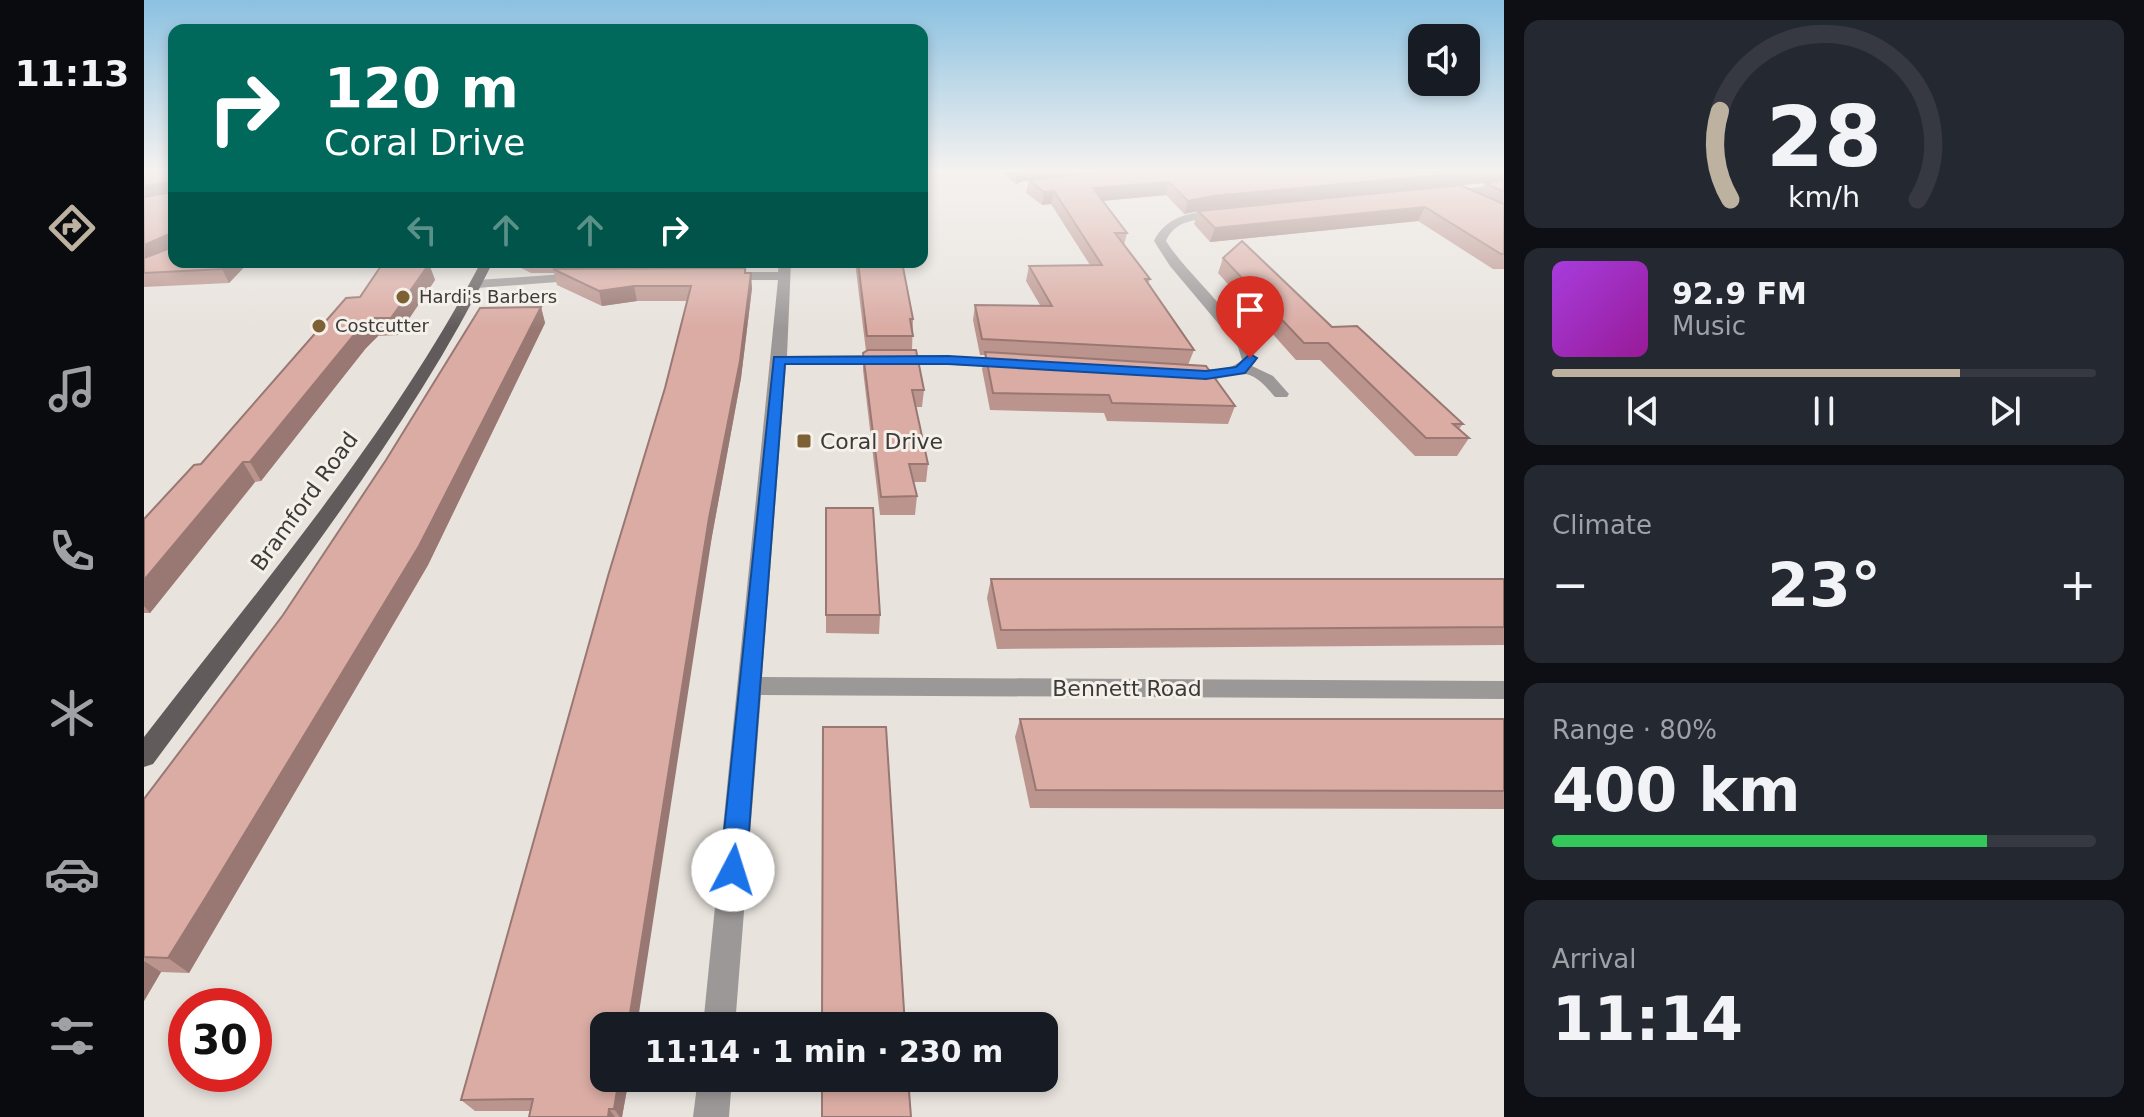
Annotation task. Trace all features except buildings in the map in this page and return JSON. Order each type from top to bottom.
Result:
[{"type":"main road","name":"Bramford Road","points":[[144,756],[354,477],[484,268]]},
{"type":"street","points":[[1175,224],[1165,229],[1160,241],[1174,263],[1247,350],[1250,358],[1244,368]]},
{"type":"street","points":[[706,276],[785,269],[720,1012]]},
{"type":"street","points":[[477,284],[598,276]]},
{"type":"street","points":[[779,360],[918,359],[1021,365]]},
{"type":"street","points":[[1168,374],[1220,375],[1244,368],[1268,379],[1281,394]]},
{"type":"street","name":"Bennett Road","points":[[749,686],[1504,690]]},
{"type":"street","points":[[711,1117],[714,1092]]},
{"type":"place","name":"Hardi's Barbers","points":[[403,297]]},
{"type":"place","name":"Costcutter","points":[[319,326]]},
{"type":"place","name":"Coral Drive","points":[[804,441]]},
{"type":"route","points":[[733,870],[779,360],[948,360],[1143,374],[1206,375],[1240,371],[1250,358]]}]
